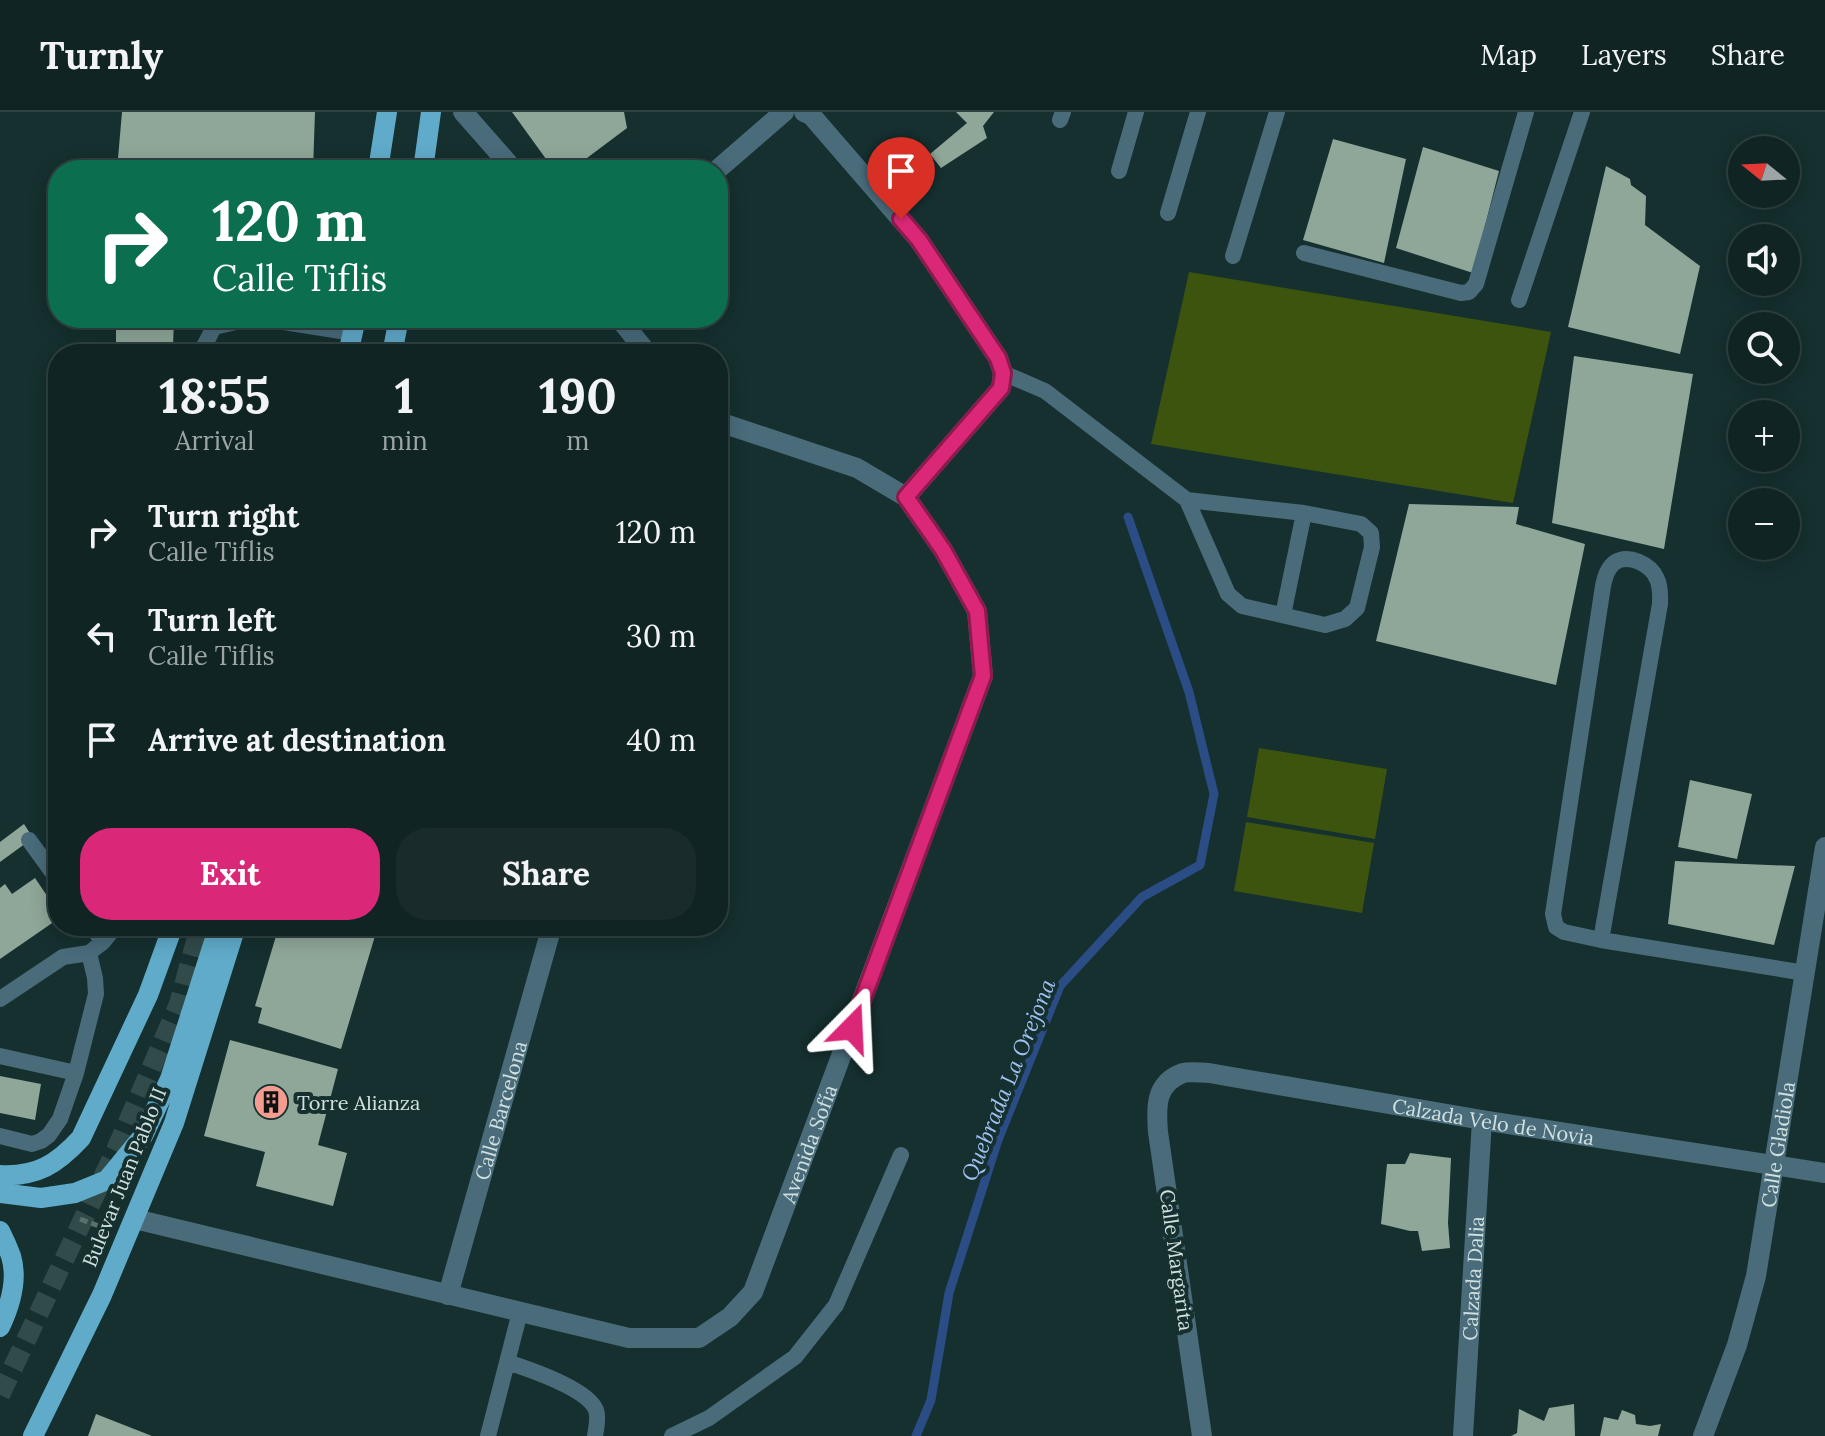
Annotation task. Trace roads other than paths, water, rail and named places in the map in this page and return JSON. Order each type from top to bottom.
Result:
[{"type":"main road","points":[[380,160],[387,112]]},
{"type":"main road","points":[[424,160],[431,112]]},
{"type":"main road","points":[[0,1175],[42,1169],[64,1157],[81,1138],[148,995],[169,936]]},
{"type":"main road","points":[[0,1193],[41,1198],[75,1193],[107,1180],[143,1136],[170,1079],[216,936]]},
{"type":"main road","name":"Bulevar Juan Pablo II","points":[[33,1436],[102,1295],[174,1123],[233,936]]},
{"type":"main road","points":[[0,1231],[12,1258],[13,1288],[0,1327]]},
{"type":"street","points":[[463,112],[505,160]]},
{"type":"street","points":[[728,160],[784,112]]},
{"type":"street","points":[[804,112],[811,115],[919,240],[998,358],[1003,373],[1001,388],[906,497]]},
{"type":"street","points":[[627,328],[640,344]]},
{"type":"street","name":"Avenida Sofía","points":[[135,1219],[629,1338],[699,1338],[730,1317],[753,1292],[983,676],[977,611],[943,550],[906,497],[857,468],[728,425]]},
{"type":"street","name":"Calle Gladiola","points":[[1703,1436],[1748,1310],[1756,1276],[1825,847]]},
{"type":"street","name":"Calle Barcelona","points":[[448,1295],[549,936]]},
{"type":"street","name":"Calzada Velo de Novia","points":[[1165,1084],[1185,1072],[1209,1073],[1482,1120],[1825,1173]]},
{"type":"street","name":"Calle Margarita","points":[[1165,1084],[1156,1107],[1158,1132],[1202,1436]]},
{"type":"street","name":"Calzada Dalia","points":[[1463,1436],[1482,1120]]},
{"type":"lane","points":[[1119,171],[1136,112]]},
{"type":"lane","points":[[1168,213],[1198,112]]},
{"type":"lane","points":[[1233,256],[1277,112]]},
{"type":"lane","points":[[1304,253],[1461,293],[1469,292],[1476,284],[1526,112]]},
{"type":"lane","points":[[1519,300],[1582,112]]},
{"type":"lane","points":[[1003,373],[1045,391],[1187,500],[1228,594],[1242,606],[1325,625],[1345,619],[1357,608],[1372,547],[1371,533],[1361,524],[1304,513],[1187,500]]},
{"type":"lane","points":[[1283,615],[1304,513]]},
{"type":"lane","points":[[1601,940],[1660,604],[1658,580],[1651,570],[1644,564],[1625,559],[1615,562],[1607,572],[1603,586],[1553,914],[1556,927],[1564,932],[1601,940],[1805,973]]},
{"type":"lane","points":[[29,840],[48,866]]},
{"type":"lane","points":[[98,936],[103,942]]},
{"type":"lane","points":[[0,999],[63,957],[89,953],[108,936]]},
{"type":"lane","points":[[0,1136],[32,1144],[49,1135],[60,1119],[76,1073],[96,994],[89,953]]},
{"type":"lane","points":[[0,1056],[76,1073]]},
{"type":"lane","points":[[672,1436],[709,1418],[795,1357],[836,1305],[901,1155]]},
{"type":"lane","points":[[488,1436],[520,1312]]},
{"type":"lane","points":[[507,1362],[544,1374],[589,1399],[596,1410],[595,1436]]},
{"type":"waterway","name":"Quebrada La Orejona","points":[[916,1436],[931,1400],[949,1293],[998,1140],[1060,986],[1142,897],[1200,865],[1214,794],[1189,692],[1128,517]]},
{"type":"tunnel","points":[[0,1395],[116,1150],[179,1004],[197,936]]},
{"type":"place","name":"Torre Alianza","points":[[271,1102]]}]
